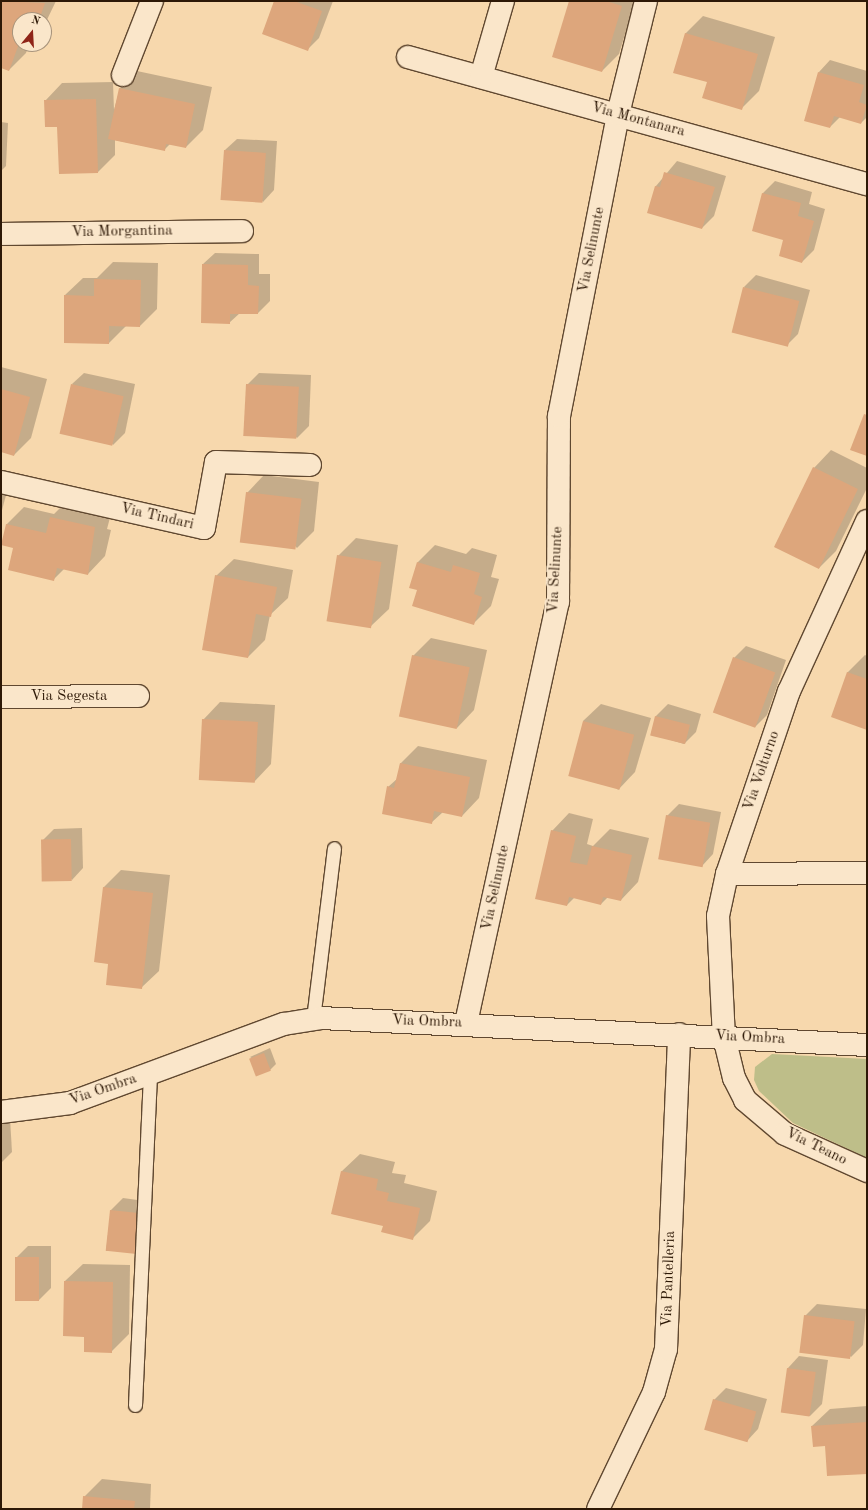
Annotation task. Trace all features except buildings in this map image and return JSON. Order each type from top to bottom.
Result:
[{"type":"street","points":[[123,75],[152,1]]},
{"type":"street","points":[[481,77],[503,1]]},
{"type":"street","name":"Via Selinunte","points":[[466,1023],[558,602],[560,416],[618,114],[646,1]]},
{"type":"street","name":"Via Montanara","points":[[408,57],[867,184]]},
{"type":"street","name":"Via Morgantina","points":[[1,234],[242,231]]},
{"type":"street","name":"Via Tindari","points":[[1,482],[204,528],[216,462],[310,465]]},
{"type":"street","name":"Via Volturno","points":[[724,1037],[718,916],[727,874],[789,691],[867,521]]},
{"type":"street","name":"Via Segesta","points":[[1,697],[138,696]]},
{"type":"street","points":[[727,874],[867,873]]},
{"type":"street","name":"Via Ombra","points":[[1,1112],[70,1103],[284,1024],[313,1019],[466,1023],[867,1045]]},
{"type":"street","name":"Via Pantelleria","points":[[598,1509],[654,1392],[666,1350],[679,1034]]},
{"type":"street","name":"Via Teano","points":[[724,1037],[734,1078],[745,1100],[785,1134],[867,1171]]},
{"type":"lane","points":[[313,1019],[334,848]]},
{"type":"lane","points":[[135,1405],[150,1074]]},
{"type":"green space","points":[[772,1054],[867,1059],[867,1158],[793,1123],[759,1091],[754,1080],[755,1067]]}]
